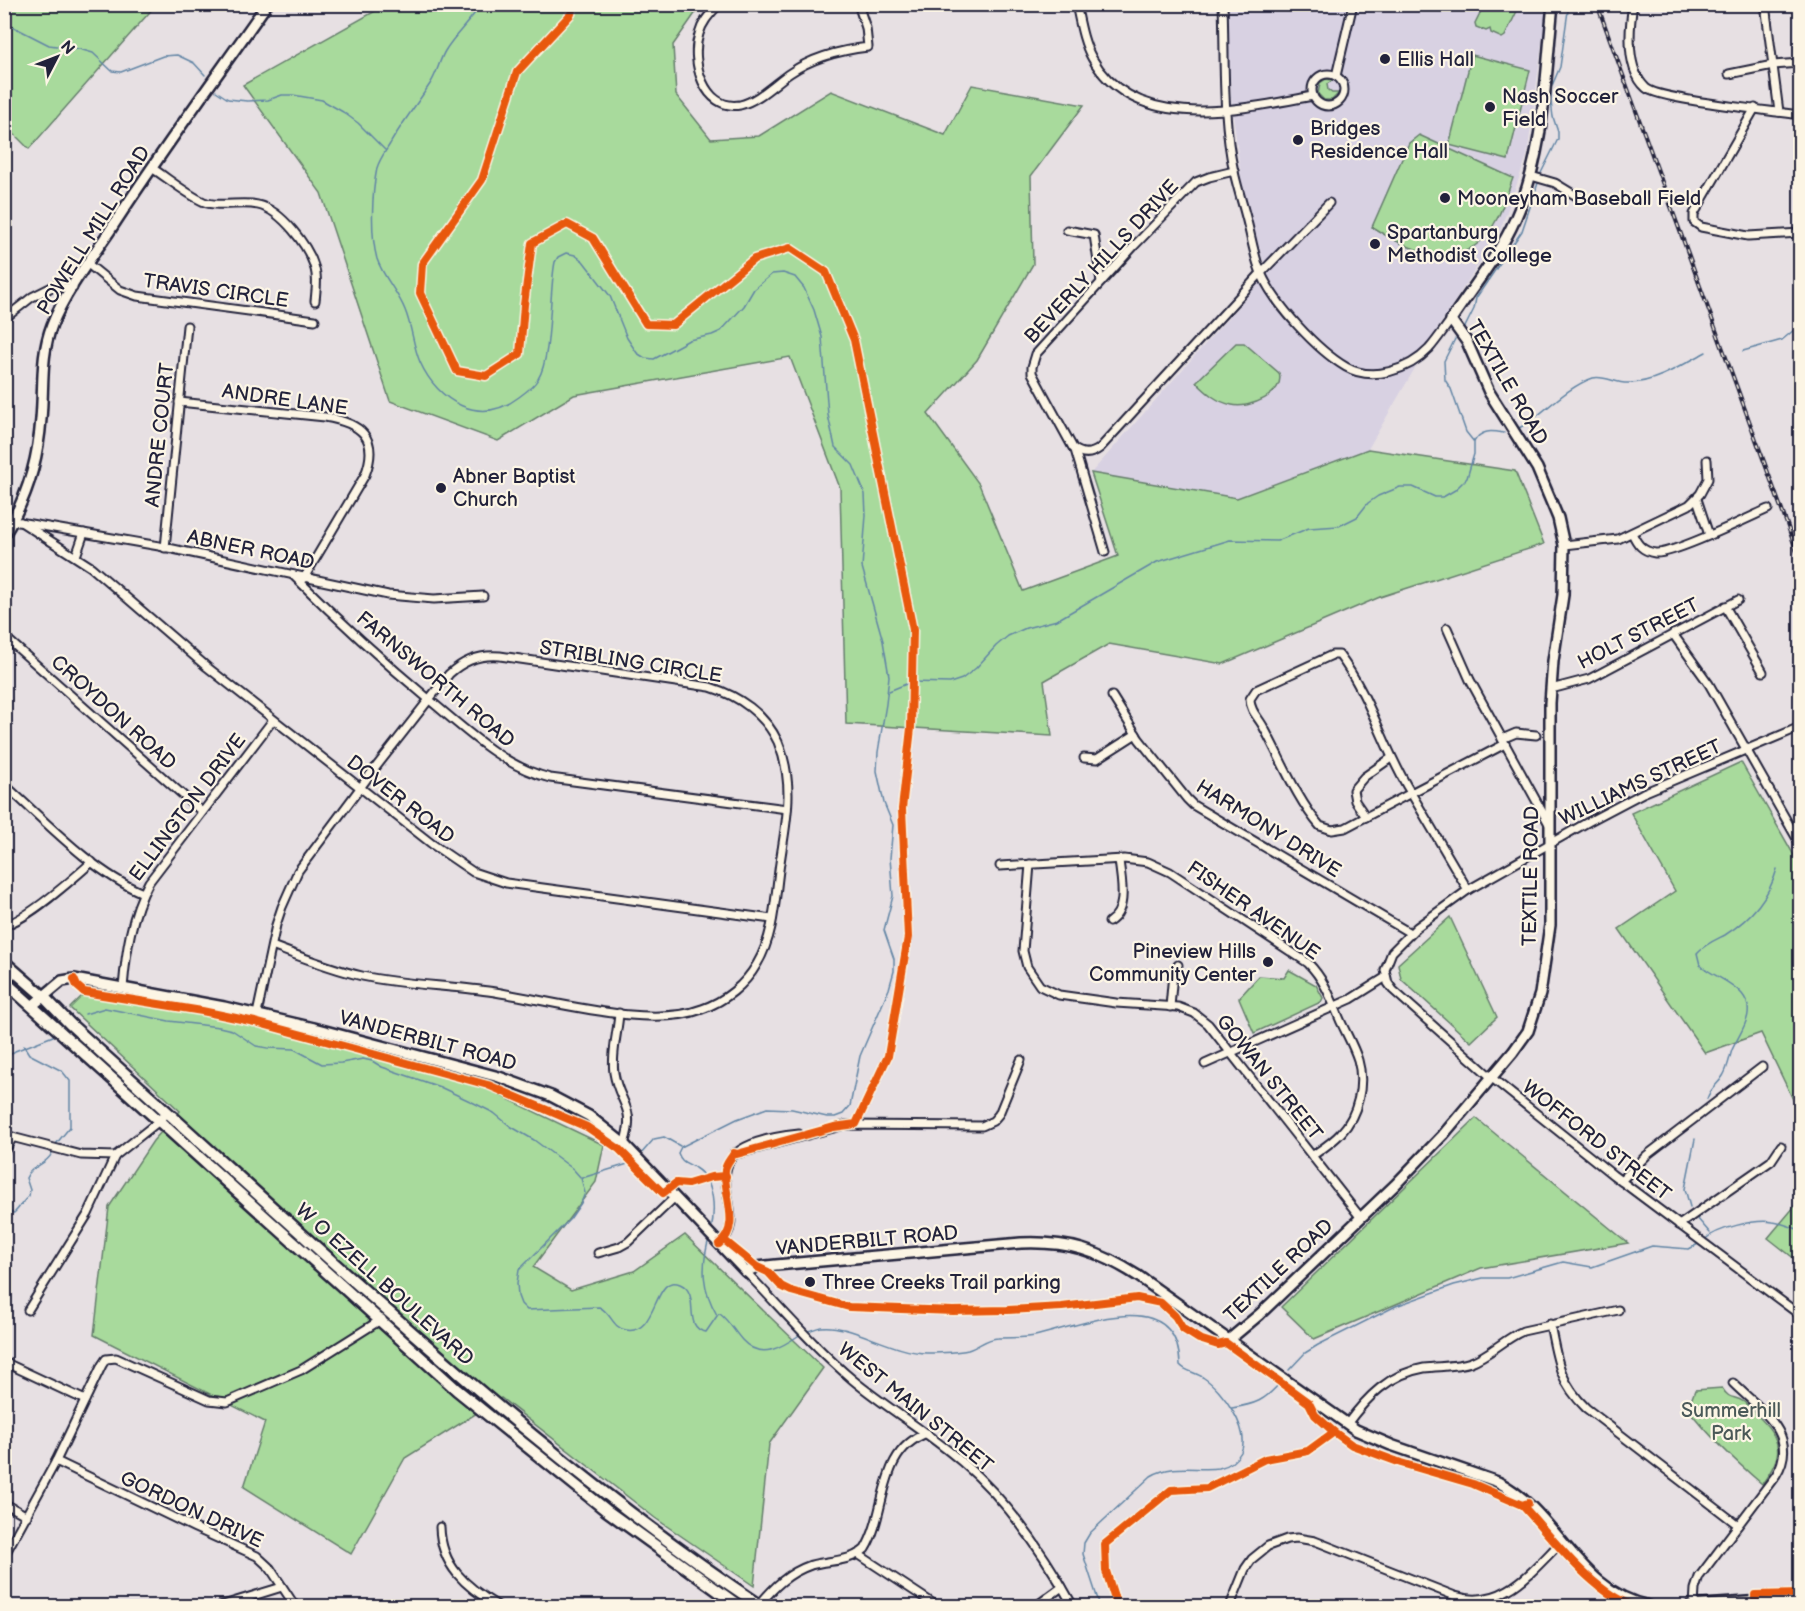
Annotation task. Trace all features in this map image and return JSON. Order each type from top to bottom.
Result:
[{"type":"main road","name":"W O EZELL BOULEVARD","points":[[4,962],[469,1383],[562,1461],[662,1537],[759,1606]]},
{"type":"main road","name":"W O EZELL BOULEVARD","points":[[4,981],[461,1393],[566,1479],[739,1606]]},
{"type":"main road","points":[[461,1393],[469,1383]]},
{"type":"main road","points":[[657,1548],[662,1537]]},
{"type":"street","name":"POWELL MILL ROAD","points":[[4,535],[17,521],[33,471],[41,420],[45,351],[52,324],[88,264],[267,4]]},
{"type":"street","points":[[719,4],[701,28],[696,43],[696,60],[700,77],[709,92],[720,102],[727,104],[748,102],[805,64],[842,52],[868,47],[866,28],[858,4]]},
{"type":"street","points":[[1076,4],[1084,40],[1102,73],[1119,89],[1146,104],[1192,111],[1227,109],[1313,96]]},
{"type":"street","points":[[1223,4],[1227,109],[1234,171],[1261,273],[1278,300],[1303,332],[1332,358],[1352,370],[1374,373],[1392,371],[1411,364],[1428,349],[1451,320],[1506,237],[1520,209],[1538,144],[1553,4]]},
{"type":"street","points":[[1336,76],[1353,4]]},
{"type":"street","points":[[1633,4],[1630,44],[1634,63],[1645,88],[1651,92],[1678,99],[1800,115]]},
{"type":"street","points":[[1765,4],[1779,112]]},
{"type":"street","points":[[1729,74],[1773,65],[1800,63]]},
{"type":"street","points":[[1330,74],[1336,76],[1343,86],[1340,101],[1329,106],[1323,105],[1313,96],[1312,90],[1318,78],[1330,74]]},
{"type":"street","points":[[1755,108],[1694,214],[1694,219],[1696,224],[1701,226],[1749,236],[1800,233]]},
{"type":"street","name":"TRAVIS CIRCLE","points":[[153,168],[205,202],[257,204],[275,212],[293,231],[316,269],[315,301]]},
{"type":"street","name":"BEVERLY HILLS DRIVE","points":[[1105,552],[1075,450],[1035,380],[1032,367],[1036,354],[1196,183],[1209,177],[1234,171]]},
{"type":"street","points":[[1531,176],[1555,183],[1582,200]]},
{"type":"street","points":[[1075,450],[1088,453],[1100,448],[1261,273],[1329,203]]},
{"type":"street","points":[[1067,230],[1094,236],[1101,282]]},
{"type":"street","name":"TRAVIS CIRCLE","points":[[88,264],[120,290],[137,296],[315,320]]},
{"type":"street","points":[[4,319],[32,297],[54,286],[72,288]]},
{"type":"street","name":"TEXTILE ROAD","points":[[1230,1339],[1260,1314],[1416,1165],[1492,1078],[1528,1031],[1540,994],[1550,925],[1551,689],[1563,595],[1564,545],[1558,518],[1537,468],[1489,392],[1467,342],[1451,320]]},
{"type":"street","name":"ANDRE COURT","points":[[165,548],[187,326]]},
{"type":"street","name":"ANDRE LANE","points":[[179,402],[325,417],[349,422],[361,430],[370,451],[365,475],[304,578]]},
{"type":"street","points":[[1564,545],[1611,541],[1689,506],[1708,479],[1707,460]]},
{"type":"street","points":[[1696,499],[1709,535]]},
{"type":"street","points":[[1632,533],[1638,545],[1656,553],[1663,553],[1768,509]]},
{"type":"street","name":"DOVER ROAD","points":[[4,514],[76,556],[273,720],[454,860],[473,872],[498,882],[772,920]]},
{"type":"street","name":"ABNER ROAD","points":[[17,521],[165,548],[388,596],[434,599],[483,596]]},
{"type":"street","points":[[76,556],[84,533]]},
{"type":"street","name":"FARNSWORTH ROAD","points":[[293,575],[333,615],[430,700],[463,728],[512,763],[537,774],[787,809]]},
{"type":"street","name":"HOLT STREET","points":[[1551,689],[1589,679],[1738,600]]},
{"type":"street","points":[[1725,606],[1763,672]]},
{"type":"street","points":[[1447,628],[1470,680],[1551,827]]},
{"type":"street","points":[[1673,634],[1709,684],[1800,844]]},
{"type":"street","name":"CROYDON ROAD","points":[[4,636],[202,812]]},
{"type":"street","points":[[1468,890],[1411,793],[1391,758],[1358,683],[1337,654],[1286,675],[1256,690],[1251,696],[1251,707],[1318,824],[1325,829],[1342,830],[1411,793],[1516,734],[1536,735]]},
{"type":"street","name":"STRIBLING CIRCLE","points":[[257,1014],[272,946],[282,907],[298,871],[360,788],[456,668],[472,658],[491,655],[710,687],[743,702],[760,716],[772,732],[781,750],[786,771],[787,809],[772,920],[758,964],[739,986],[716,1003],[675,1016],[654,1017],[619,1013],[489,991],[363,976],[272,946]]},
{"type":"street","name":"HARMONY DRIVE","points":[[1112,696],[1136,734],[1194,805],[1410,933]]},
{"type":"street","name":"ELLINGTON DRIVE","points":[[123,988],[130,933],[143,893],[151,879],[273,720]]},
{"type":"street","name":"WILLIAMS STREET","points":[[1386,977],[1388,957],[1410,933],[1431,915],[1468,890],[1643,793],[1800,727]]},
{"type":"street","points":[[1084,758],[1097,759],[1136,734]]},
{"type":"street","points":[[1366,817],[1355,801],[1353,790],[1364,777],[1391,758]]},
{"type":"street","points":[[4,784],[92,862],[115,879],[143,893]]},
{"type":"street","points":[[1109,922],[1119,914],[1122,904],[1119,860]]},
{"type":"street","name":"FISHER AVENUE","points":[[1000,866],[1119,860],[1136,860],[1160,866],[1299,956],[1316,970],[1357,1057],[1360,1069],[1360,1088],[1352,1118],[1346,1128],[1312,1156]]},
{"type":"street","points":[[4,924],[14,922],[34,908],[92,862]]},
{"type":"street","name":"GOWAN STREET","points":[[1030,864],[1023,951],[1027,967],[1040,986],[1059,995],[1170,1007],[1186,1010],[1201,1018],[1361,1218]]},
{"type":"street","points":[[1170,1007],[1173,973],[1178,965]]},
{"type":"street","points":[[1205,1064],[1334,1006],[1365,991],[1386,977]]},
{"type":"street","name":"WOFFORD STREET","points":[[1386,977],[1393,990],[1492,1078],[1621,1181],[1800,1315]]},
{"type":"street","name":"VANDERBILT ROAD","points":[[32,1006],[62,981],[70,979],[257,1014],[436,1059],[531,1087],[583,1113],[624,1144],[746,1272],[757,1268],[815,1261],[1022,1243],[1063,1244],[1090,1250],[1116,1262],[1230,1339],[1347,1424],[1379,1441],[1508,1487],[1528,1503],[1595,1578],[1625,1603],[1649,1606]]},
{"type":"street","points":[[619,1013],[613,1063],[617,1084],[629,1112],[629,1129],[624,1144]]},
{"type":"street","points":[[719,1243],[726,1237],[729,1229],[730,1215],[725,1172],[734,1153],[738,1154],[849,1125],[974,1128],[986,1125],[999,1114],[1022,1060]]},
{"type":"street","points":[[1621,1181],[1647,1155],[1762,1067]]},
{"type":"street","points":[[28,1310],[88,1214],[115,1156],[167,1112]]},
{"type":"street","points":[[4,1135],[81,1155],[115,1156]]},
{"type":"street","points":[[4,1152],[13,1137]]},
{"type":"street","points":[[1679,1225],[1772,1161],[1781,1146]]},
{"type":"street","points":[[598,1253],[628,1242],[675,1197]]},
{"type":"street","name":"WEST MAIN STREET","points":[[746,1272],[840,1369],[865,1390],[927,1433],[962,1462],[1000,1499],[1023,1526],[1073,1606]]},
{"type":"street","points":[[1347,1424],[1373,1393],[1397,1376],[1415,1370],[1468,1363],[1523,1331],[1618,1310]]},
{"type":"street","points":[[4,1556],[56,1461],[104,1362],[113,1357],[209,1400],[232,1401],[301,1370],[380,1321],[388,1312]]},
{"type":"street","points":[[1550,1324],[1562,1376],[1576,1398],[1738,1525]]},
{"type":"street","points":[[4,1362],[85,1400]]},
{"type":"street","points":[[1694,1606],[1695,1589],[1699,1577],[1780,1469],[1784,1448],[1782,1434],[1773,1422],[1733,1383]]},
{"type":"street","points":[[759,1606],[780,1582],[795,1572],[858,1554],[867,1545],[898,1453],[911,1440],[927,1433]]},
{"type":"street","name":"GORDON DRIVE","points":[[56,1461],[252,1553],[266,1563],[295,1606]]},
{"type":"street","points":[[4,1503],[27,1516]]},
{"type":"street","points":[[440,1527],[442,1548],[452,1567],[469,1586],[498,1606]]},
{"type":"street","points":[[1230,1606],[1245,1569],[1252,1559],[1268,1546],[1287,1539],[1315,1541],[1455,1596],[1478,1600],[1493,1598],[1508,1591],[1561,1542]]},
{"type":"street","points":[[858,1554],[937,1606]]},
{"type":"street","points":[[220,1606],[282,1587]]},
{"type":"street","points":[[1036,1606],[1062,1587]]},
{"type":"street","points":[[1690,1606],[1800,1601]]},
{"type":"shaded area","name":"Spartanburg Methodist College","points":[[1227,5],[1547,5],[1527,156],[1499,233],[1447,313],[1368,449],[1237,498],[1091,473],[1268,273],[1261,255],[1241,178],[1231,97]]},
{"type":"green space","points":[[5,4],[156,5],[29,149],[5,125]]},
{"type":"green space","points":[[386,5],[701,5],[673,45],[676,95],[711,139],[759,136],[831,91],[945,135],[972,85],[1084,105],[1031,176],[1033,264],[977,360],[928,414],[979,484],[1023,591],[1118,556],[1091,473],[1237,498],[1368,449],[1515,471],[1544,544],[1380,597],[1223,664],[1109,644],[1044,681],[1052,736],[846,724],[840,488],[790,357],[574,395],[498,441],[390,401],[321,193],[243,85]]},
{"type":"green space","points":[[1484,5],[1509,5],[1516,8],[1517,11],[1502,38],[1491,33],[1490,29],[1486,31],[1476,27],[1475,23]]},
{"type":"green space","name":"Nash Soccer Field","points":[[1472,55],[1530,70],[1508,160],[1449,145]]},
{"type":"green space","points":[[1326,79],[1333,80],[1327,84],[1328,90],[1332,93],[1339,93],[1332,100],[1324,100],[1318,94],[1320,83]]},
{"type":"green space","name":"Mooneyham Baseball Field","points":[[1419,135],[1513,178],[1498,217],[1486,236],[1472,248],[1457,254],[1440,255],[1423,252],[1406,246],[1372,227],[1409,143]]},
{"type":"green space","points":[[1236,343],[1244,343],[1279,373],[1280,381],[1272,393],[1248,405],[1227,404],[1208,393],[1196,382]]},
{"type":"green space","points":[[1741,762],[1800,866],[1800,1114],[1761,1033],[1705,1053],[1619,929],[1675,891],[1631,813]]},
{"type":"green space","points":[[1450,917],[1497,1017],[1471,1042],[1401,979],[1398,964]]},
{"type":"green space","points":[[1289,970],[1316,985],[1323,998],[1321,1002],[1254,1033],[1239,998],[1259,976],[1284,978]]},
{"type":"green space","points":[[82,996],[210,1016],[333,1045],[489,1090],[604,1145],[596,1182],[533,1267],[571,1290],[634,1271],[685,1235],[823,1368],[769,1444],[754,1586],[655,1518],[501,1398],[405,1458],[351,1554],[244,1487],[265,1422],[94,1335],[109,1207],[153,1141],[180,1111],[70,1008]]},
{"type":"green space","points":[[1476,1118],[1628,1243],[1481,1268],[1314,1339],[1281,1307]]},
{"type":"green space","points":[[1800,1200],[1800,1263],[1768,1238]]},
{"type":"green space","name":"Summerhill Park","points":[[1722,1388],[1730,1396],[1746,1404],[1774,1436],[1778,1451],[1776,1459],[1762,1484],[1723,1448],[1688,1409],[1695,1390]]},
{"type":"waterway","points":[[481,4],[445,51],[432,80],[381,159],[375,178],[373,226],[377,259],[405,310],[420,362],[438,389],[449,399],[475,410],[490,410],[504,406],[530,389],[543,369],[546,356],[555,262],[558,257],[566,253],[575,255],[583,261],[610,296],[627,338],[637,353],[645,358],[654,359],[689,340],[721,331],[744,306],[754,289],[772,274],[783,273],[795,277],[804,288],[814,310],[822,337],[828,415],[835,447],[853,465],[865,494],[866,515],[862,567],[883,641],[889,676],[877,771],[884,803],[893,825],[890,858],[893,896],[884,930],[894,959],[894,971],[889,989],[860,1056],[850,1106],[843,1114],[827,1117],[792,1109],[767,1108],[737,1119],[681,1147],[678,1153],[681,1159],[702,1174],[710,1188],[713,1206],[711,1231]]},
{"type":"waterway","points":[[1541,173],[1558,139],[1553,117],[1551,88],[1560,67],[1569,4]]},
{"type":"waterway","points":[[4,22],[49,45],[93,53],[112,71],[121,72],[163,56],[177,55],[194,63],[205,75]]},
{"type":"waterway","points":[[216,91],[228,99],[247,101],[268,100],[282,95],[322,100],[358,123],[385,150]]},
{"type":"waterway","points":[[1465,327],[1474,309],[1476,298],[1522,231],[1538,183]]},
{"type":"waterway","points":[[1743,351],[1782,340],[1800,325]]},
{"type":"waterway","points":[[889,691],[911,682],[950,683],[962,679],[1008,636],[1026,628],[1057,620],[1157,562],[1230,540],[1277,541],[1309,528],[1339,526],[1357,517],[1368,503],[1378,496],[1400,487],[1413,487],[1435,497],[1443,497],[1455,490],[1467,478],[1474,454],[1474,442],[1466,432],[1451,389],[1445,380],[1444,361],[1455,339]]},
{"type":"waterway","points":[[1519,428],[1585,381],[1597,377],[1624,383],[1649,380],[1706,352]]},
{"type":"waterway","points":[[1474,442],[1483,433],[1504,433]]},
{"type":"waterway","points":[[1707,1099],[1725,1073],[1732,1050],[1746,1023],[1748,1008],[1738,989],[1700,965],[1697,953],[1734,929],[1750,915],[1764,898],[1777,869]]},
{"type":"waterway","points":[[85,1014],[105,1008],[169,1021],[219,1027],[232,1030],[256,1046],[294,1049],[322,1064],[363,1059],[372,1061],[472,1102],[494,1113],[573,1169],[581,1178],[585,1193],[570,1219],[519,1270],[518,1296],[521,1304],[527,1310],[599,1307],[621,1329],[636,1329],[644,1324],[659,1295],[671,1283],[680,1284],[686,1288],[690,1295],[694,1324],[699,1329],[706,1332],[717,1316]]},
{"type":"waterway","points":[[4,1060],[15,1051],[53,1036]]},
{"type":"waterway","points":[[24,1046],[29,1054],[62,1071],[70,1081],[70,1127],[56,1144]]},
{"type":"waterway","points":[[641,1154],[654,1139],[664,1137],[680,1146]]},
{"type":"waterway","points":[[1690,1207],[1685,1189],[1695,1139]]},
{"type":"waterway","points":[[4,1207],[9,1212],[16,1211],[29,1196],[30,1190],[26,1178],[28,1174],[46,1161],[52,1153]]},
{"type":"waterway","points":[[582,1178],[628,1164],[633,1160]]},
{"type":"waterway","points":[[1697,1218],[1710,1233]]},
{"type":"waterway","points":[[1704,1240],[1727,1228],[1765,1221],[1800,1230]]},
{"type":"waterway","points":[[709,1238],[704,1278],[708,1296],[717,1315],[720,1314],[742,1340],[757,1350],[772,1350],[801,1334]]},
{"type":"waterway","points":[[1289,1370],[1305,1353],[1318,1345],[1396,1306],[1454,1285],[1483,1278],[1507,1278],[1563,1262],[1592,1267],[1652,1246],[1689,1249],[1700,1243]]},
{"type":"waterway","points":[[808,1331],[821,1327],[845,1329],[914,1352],[937,1353],[968,1350],[994,1338],[1034,1336],[1103,1318],[1146,1317],[1163,1325],[1175,1340],[1180,1365],[1211,1384],[1233,1411],[1242,1433],[1241,1452],[1223,1467],[1168,1470],[1151,1476],[1090,1533],[1084,1543],[1083,1554],[1100,1606]]},
{"type":"waterway","points":[[1232,1408],[1259,1401],[1280,1383]]},
{"type":"railway","points":[[1597,4],[1800,560]]},
{"type":"cycle path","points":[[573,4],[571,14],[517,72],[482,180],[422,264],[420,293],[457,371],[486,376],[520,354],[532,243],[567,224],[593,238],[646,324],[673,325],[754,259],[790,248],[826,272],[854,340],[913,630],[911,728],[902,809],[908,937],[888,1056],[856,1124],[834,1127],[734,1153],[725,1170],[730,1209],[729,1228],[726,1237],[719,1244]]},
{"type":"cycle path","points":[[74,979],[77,986],[84,992],[255,1022],[488,1085],[587,1127],[619,1149],[663,1193],[676,1183],[688,1184],[711,1177],[726,1176]]},
{"type":"cycle path","points":[[724,1240],[757,1267],[768,1272],[781,1286],[791,1291],[849,1307],[953,1311],[1062,1307],[1137,1298],[1161,1303],[1175,1316],[1183,1329],[1199,1339],[1218,1345],[1226,1343],[1309,1403],[1315,1415],[1352,1445],[1401,1463],[1473,1484],[1522,1505],[1528,1503]]},
{"type":"cycle path","points":[[1117,1606],[1106,1571],[1105,1544],[1171,1490],[1207,1488],[1265,1459],[1308,1451],[1334,1432]]},
{"type":"cycle path","points":[[1522,1505],[1589,1577],[1604,1590],[1635,1606]]},
{"type":"cycle path","points":[[1736,1606],[1755,1606],[1755,1595],[1800,1594]]},
{"type":"place","name":"Ellis Hall","points":[[1385,59]]},
{"type":"place","name":"Nash Soccer Field","points":[[1490,107]]},
{"type":"place","name":"Bridges Residence Hall","points":[[1298,140]]},
{"type":"place","name":"Mooneyham Baseball Field","points":[[1445,198]]},
{"type":"place","name":"Spartanburg Methodist College","points":[[1375,244]]},
{"type":"place","name":"Abner Baptist Church","points":[[441,488]]},
{"type":"place","name":"Pineview Hills Community Center","points":[[1268,962]]},
{"type":"place","name":"Three Creeks Trail parking","points":[[810,1282]]}]
